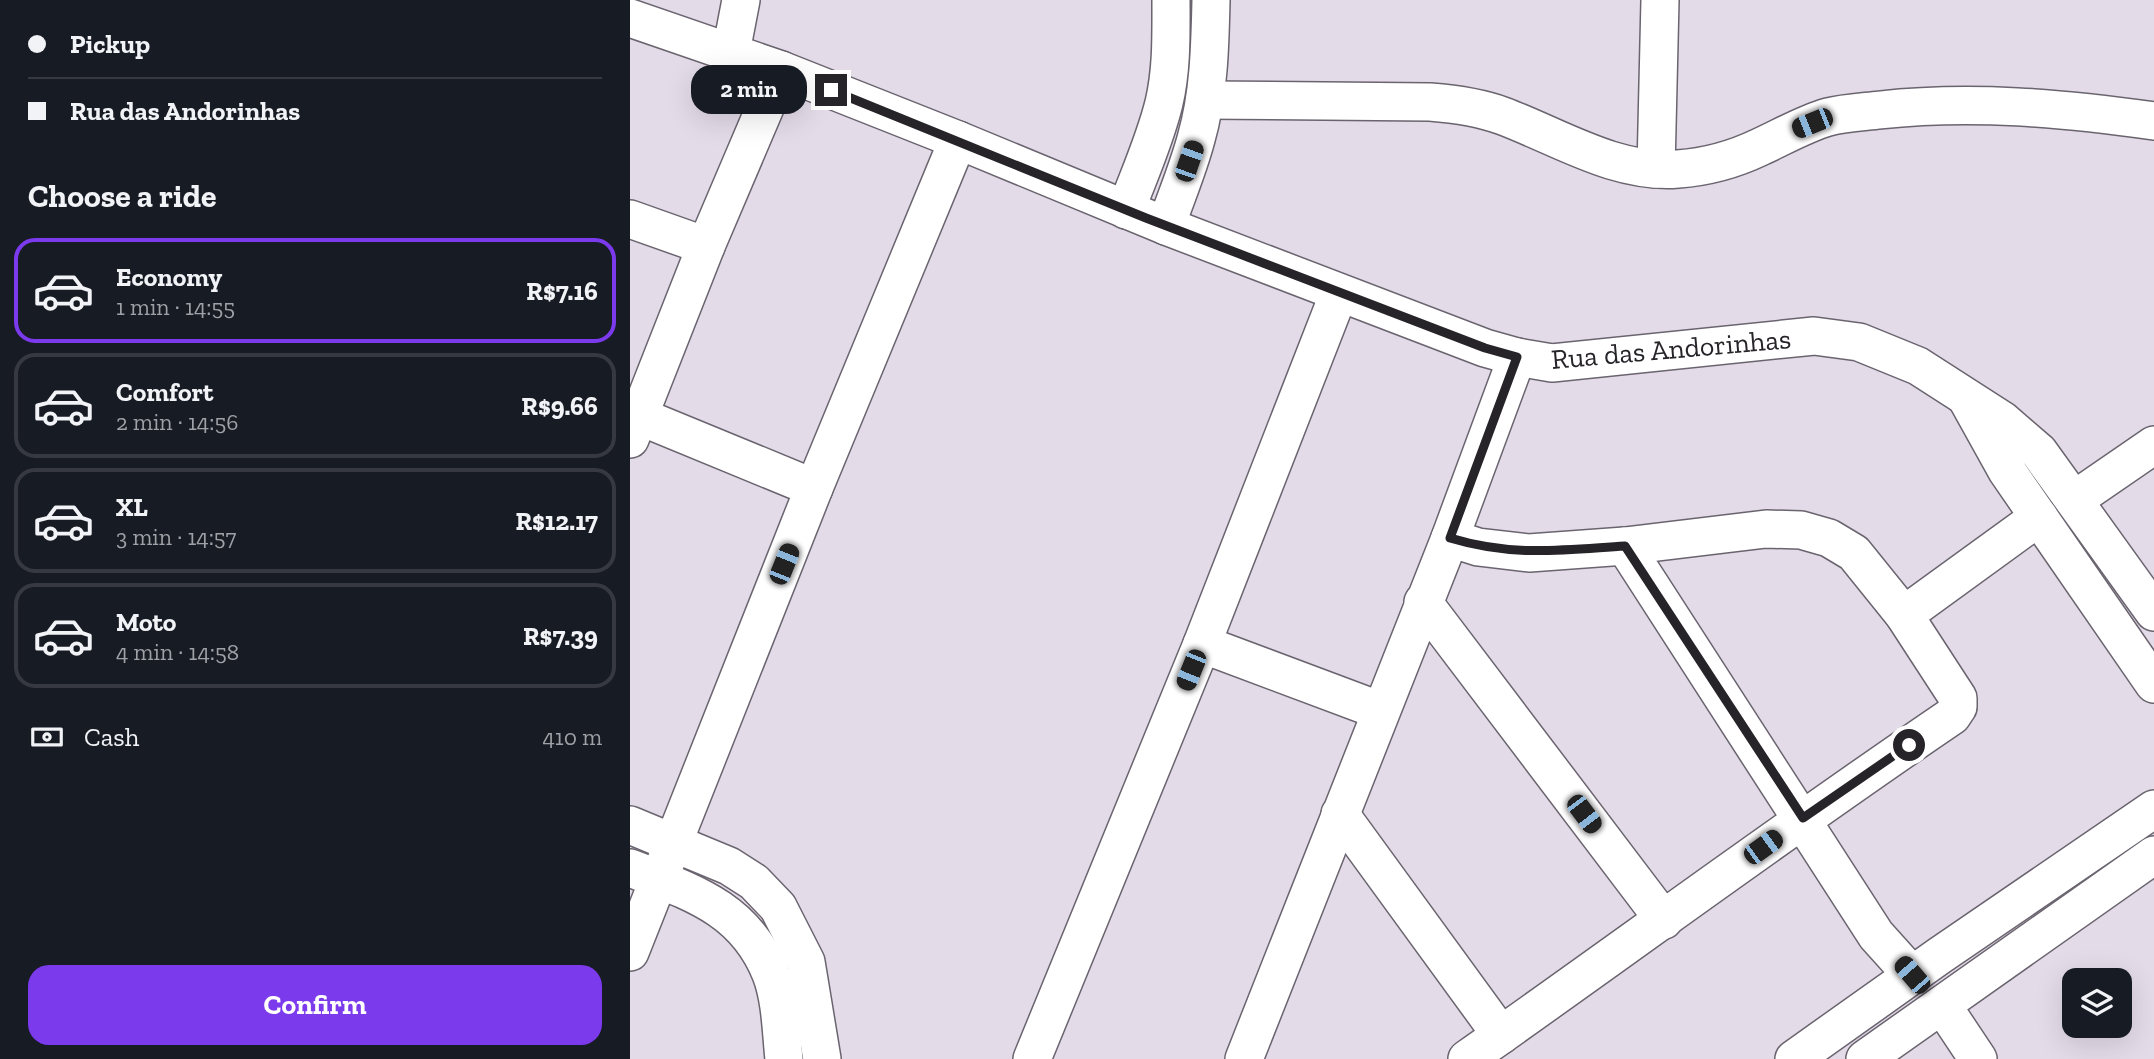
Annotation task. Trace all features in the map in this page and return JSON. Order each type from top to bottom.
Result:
[{"type":"street","points":[[731,52],[741,0]]},
{"type":"street","points":[[1126,210],[1156,133],[1165,100],[1170,60],[1171,0]]},
{"type":"street","points":[[1166,226],[1196,139],[1205,100],[1211,0]]},
{"type":"street","points":[[1656,169],[1660,0]]},
{"type":"street","name":"Rua das Andorinhas","points":[[630,18],[781,70],[958,139],[1166,226],[1485,348],[1517,357],[1552,363],[1814,336],[1859,342],[1918,366],[2002,420],[2039,452],[2154,612]]},
{"type":"street","points":[[781,70],[706,246],[634,428],[814,488]]},
{"type":"street","points":[[1205,100],[1430,102],[1467,106],[1503,116],[1567,144],[1628,164],[1656,169],[1678,169],[1719,162],[1757,149],[1828,117],[1929,104],[2073,109],[2154,121]]},
{"type":"street","points":[[630,952],[644,873],[672,842],[958,139]]},
{"type":"street","points":[[630,219],[706,246]]},
{"type":"street","points":[[1032,1059],[1202,644],[1339,293]]},
{"type":"street","points":[[1244,1059],[1450,538],[1517,357]]},
{"type":"street","points":[[1965,395],[2001,462],[2154,684]]},
{"type":"street","points":[[2074,500],[2154,445]]},
{"type":"street","points":[[1904,615],[2039,517]]},
{"type":"street","points":[[1450,538],[1478,547],[1529,553],[1625,546],[1766,529],[1801,530],[1829,538],[1854,553],[1904,615],[1958,698],[1958,707],[1952,716],[1803,818],[1467,1059]]},
{"type":"street","points":[[1625,546],[1876,935],[1925,965],[1953,997],[1978,1059]]},
{"type":"street","points":[[1423,602],[1664,920]]},
{"type":"street","points":[[1202,644],[1381,710]]},
{"type":"street","points":[[1794,1059],[1925,965],[2154,809]]},
{"type":"street","points":[[1340,814],[1501,1035]]},
{"type":"street","points":[[630,825],[730,866],[754,882],[778,907],[806,962],[822,1059]]},
{"type":"street","points":[[1865,1059],[2154,855]]},
{"type":"street","points":[[644,873],[710,901],[735,918],[755,942],[772,975],[784,1059]]},
{"type":"route","points":[[831,90],[958,139],[1166,226],[1485,348],[1517,357],[1450,538],[1478,547],[1529,553],[1625,546],[1803,818],[1909,745]]}]
